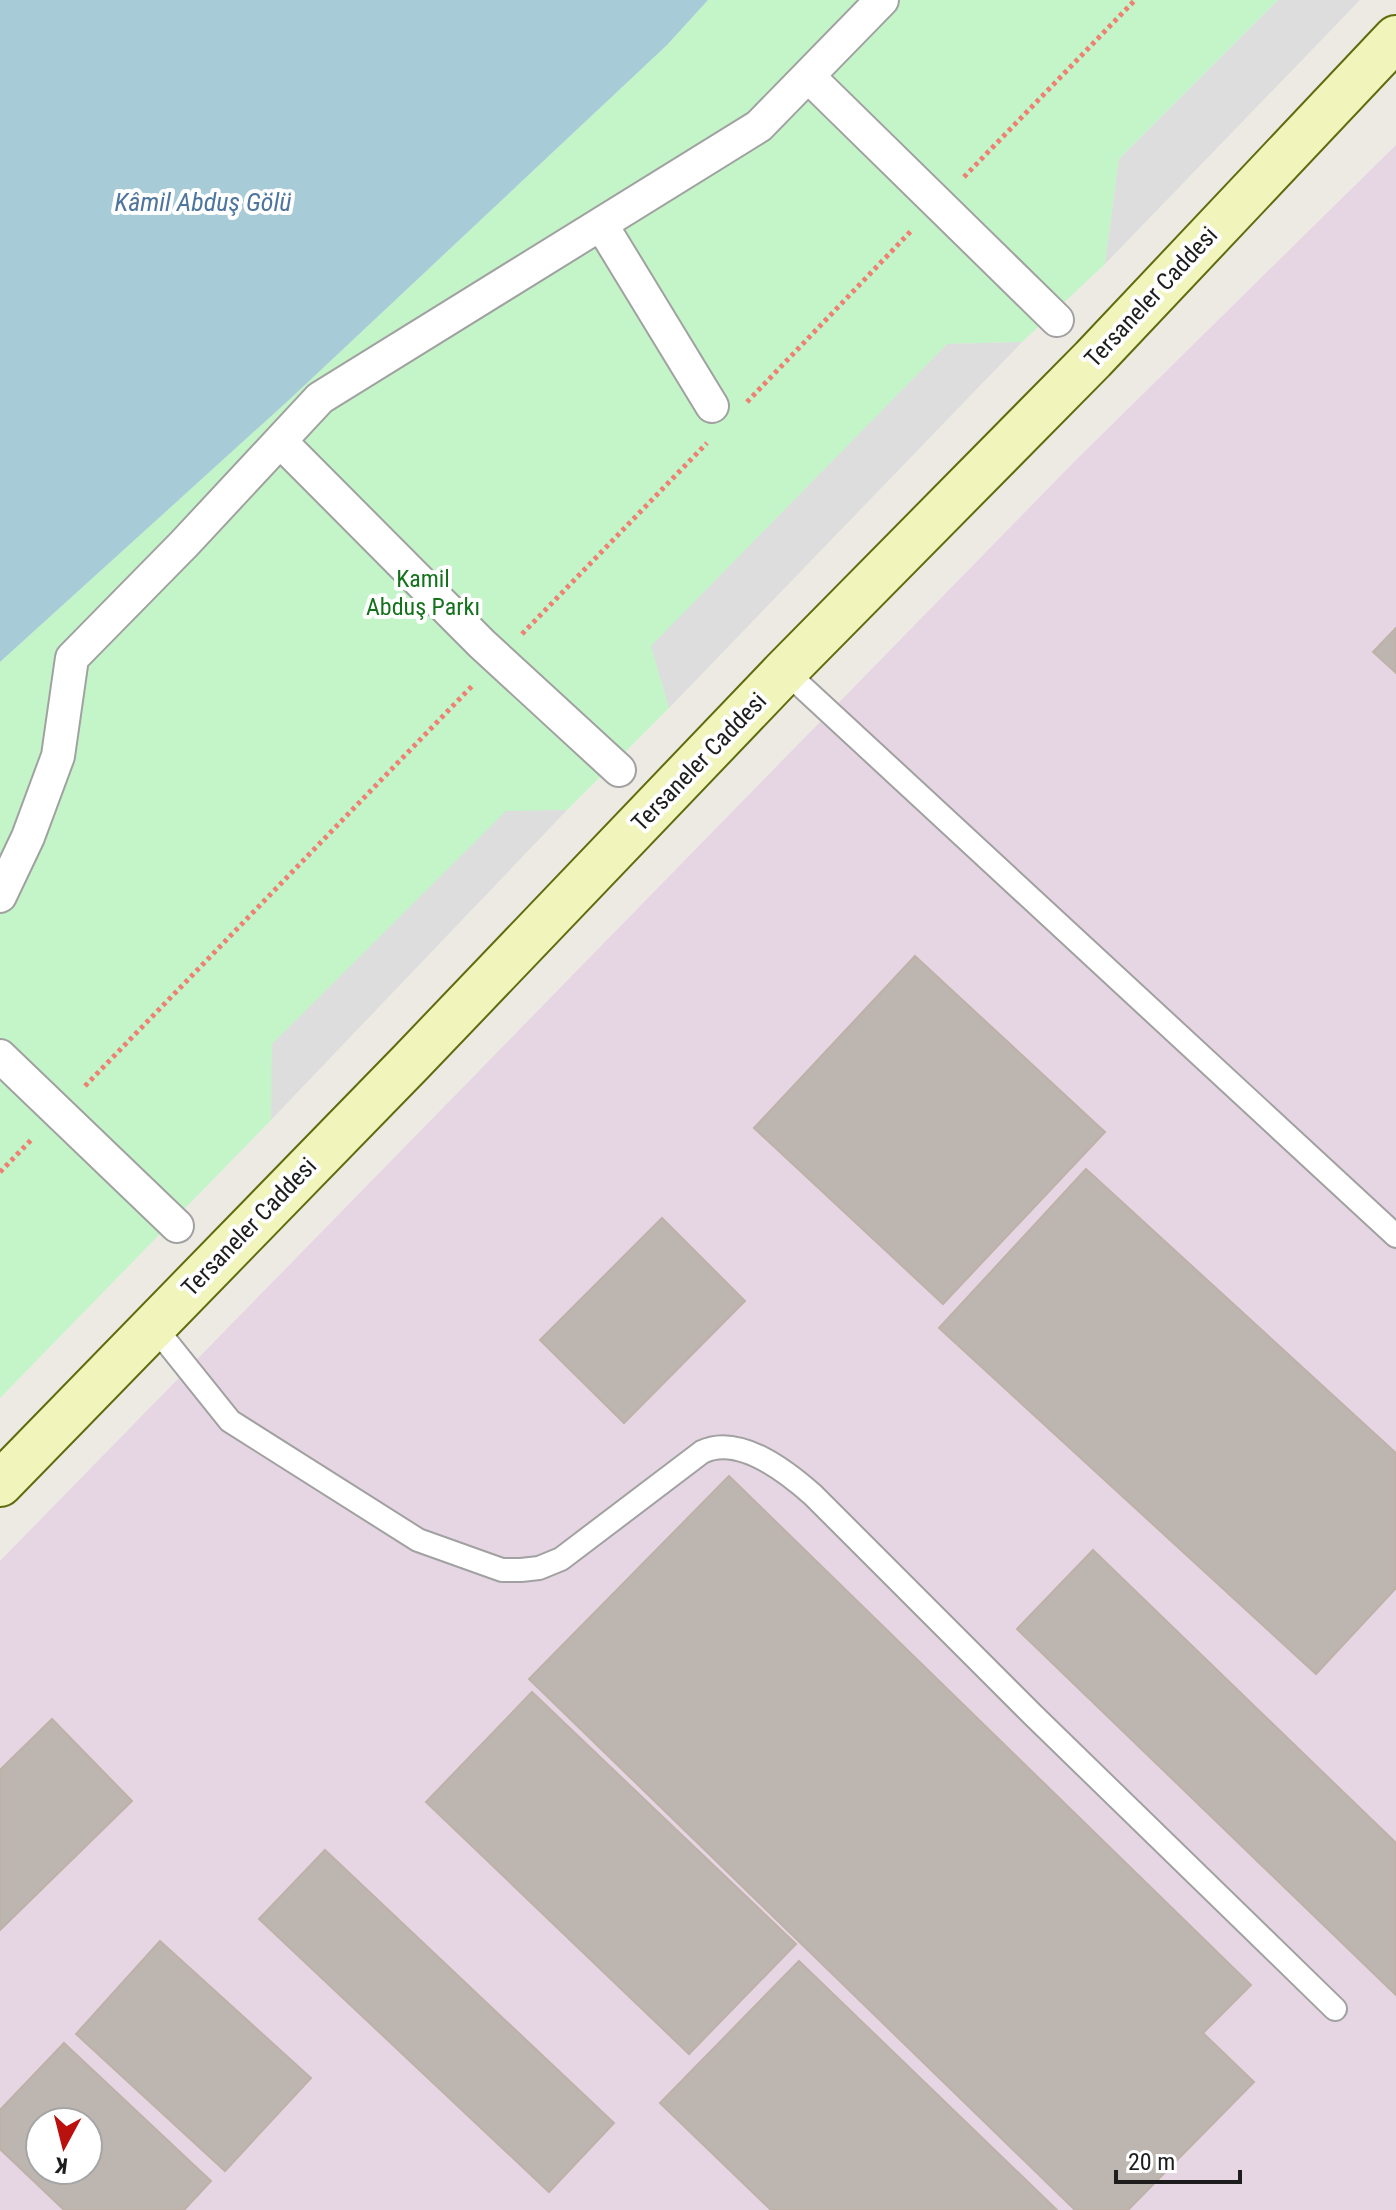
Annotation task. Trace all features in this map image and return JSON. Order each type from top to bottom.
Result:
[{"type":"main road","name":"Tersaneler Caddesi","points":[[0,1484],[412,1061],[785,671],[1093,359],[1396,38]]},
{"type":"street","points":[[0,896],[28,837],[58,756],[72,658],[320,398],[759,126],[882,0]]},
{"type":"street","points":[[808,76],[1057,320]]},
{"type":"street","points":[[601,224],[726,407]]},
{"type":"street","points":[[280,441],[499,658],[619,770]]},
{"type":"street","points":[[0,1056],[177,1226]]},
{"type":"lane","points":[[785,671],[1396,1236]]},
{"type":"lane","points":[[153,1325],[230,1421],[418,1540],[502,1570],[539,1568],[561,1559],[710,1448],[734,1448],[779,1468],[813,1495],[1033,1715],[1335,2009]]},
{"type":"path","points":[[726,407],[938,204],[1135,0]]},
{"type":"path","points":[[0,1172],[707,442]]},
{"type":"shaded area","points":[[1278,0],[1360,0],[1105,264],[1119,159]]},
{"type":"shaded area","points":[[1396,145],[1396,2210],[0,2210],[0,1561],[1075,461]]},
{"type":"shaded area","points":[[1022,342],[669,708],[651,646],[947,344]]},
{"type":"shaded area","points":[[567,810],[271,1120],[272,1044],[506,811]]},
{"type":"green space","name":"Kamil Abduş Parkı","points":[[708,0],[1278,0],[1119,159],[1105,264],[1022,342],[947,344],[652,646],[669,708],[567,810],[506,812],[273,1044],[271,1120],[0,1398],[0,662],[290,399],[667,45]]},
{"type":"water","name":"Kâmil Abduş Gölü","points":[[0,0],[708,0],[667,45],[290,399],[0,662]]},
{"type":"building","points":[[1396,628],[1396,673],[1373,652]]},
{"type":"building","points":[[915,956],[1105,1132],[943,1304],[754,1128]]},
{"type":"building","points":[[1086,1169],[1396,1453],[1396,1588],[1316,1674],[939,1328]]},
{"type":"building","points":[[662,1218],[745,1301],[624,1423],[540,1340]]},
{"type":"building","points":[[729,1476],[1251,1985],[1203,2033],[1254,2082],[1128,2210],[1075,2210],[529,1679]]},
{"type":"building","points":[[1093,1550],[1396,1843],[1396,1995],[1017,1629]]},
{"type":"building","points":[[532,1692],[796,1944],[689,2054],[426,1802]]},
{"type":"building","points":[[52,1719],[132,1801],[0,1930],[0,1770]]},
{"type":"building","points":[[325,1850],[614,2123],[549,2192],[259,1919]]},
{"type":"building","points":[[160,1941],[311,2078],[225,2171],[76,2034]]},
{"type":"building","points":[[799,1961],[1057,2210],[771,2210],[660,2103]]},
{"type":"building","points":[[64,2043],[211,2181],[184,2210],[64,2210],[39,2186],[104,2186],[104,2106],[24,2106],[24,2172],[0,2149],[0,2110]]}]
